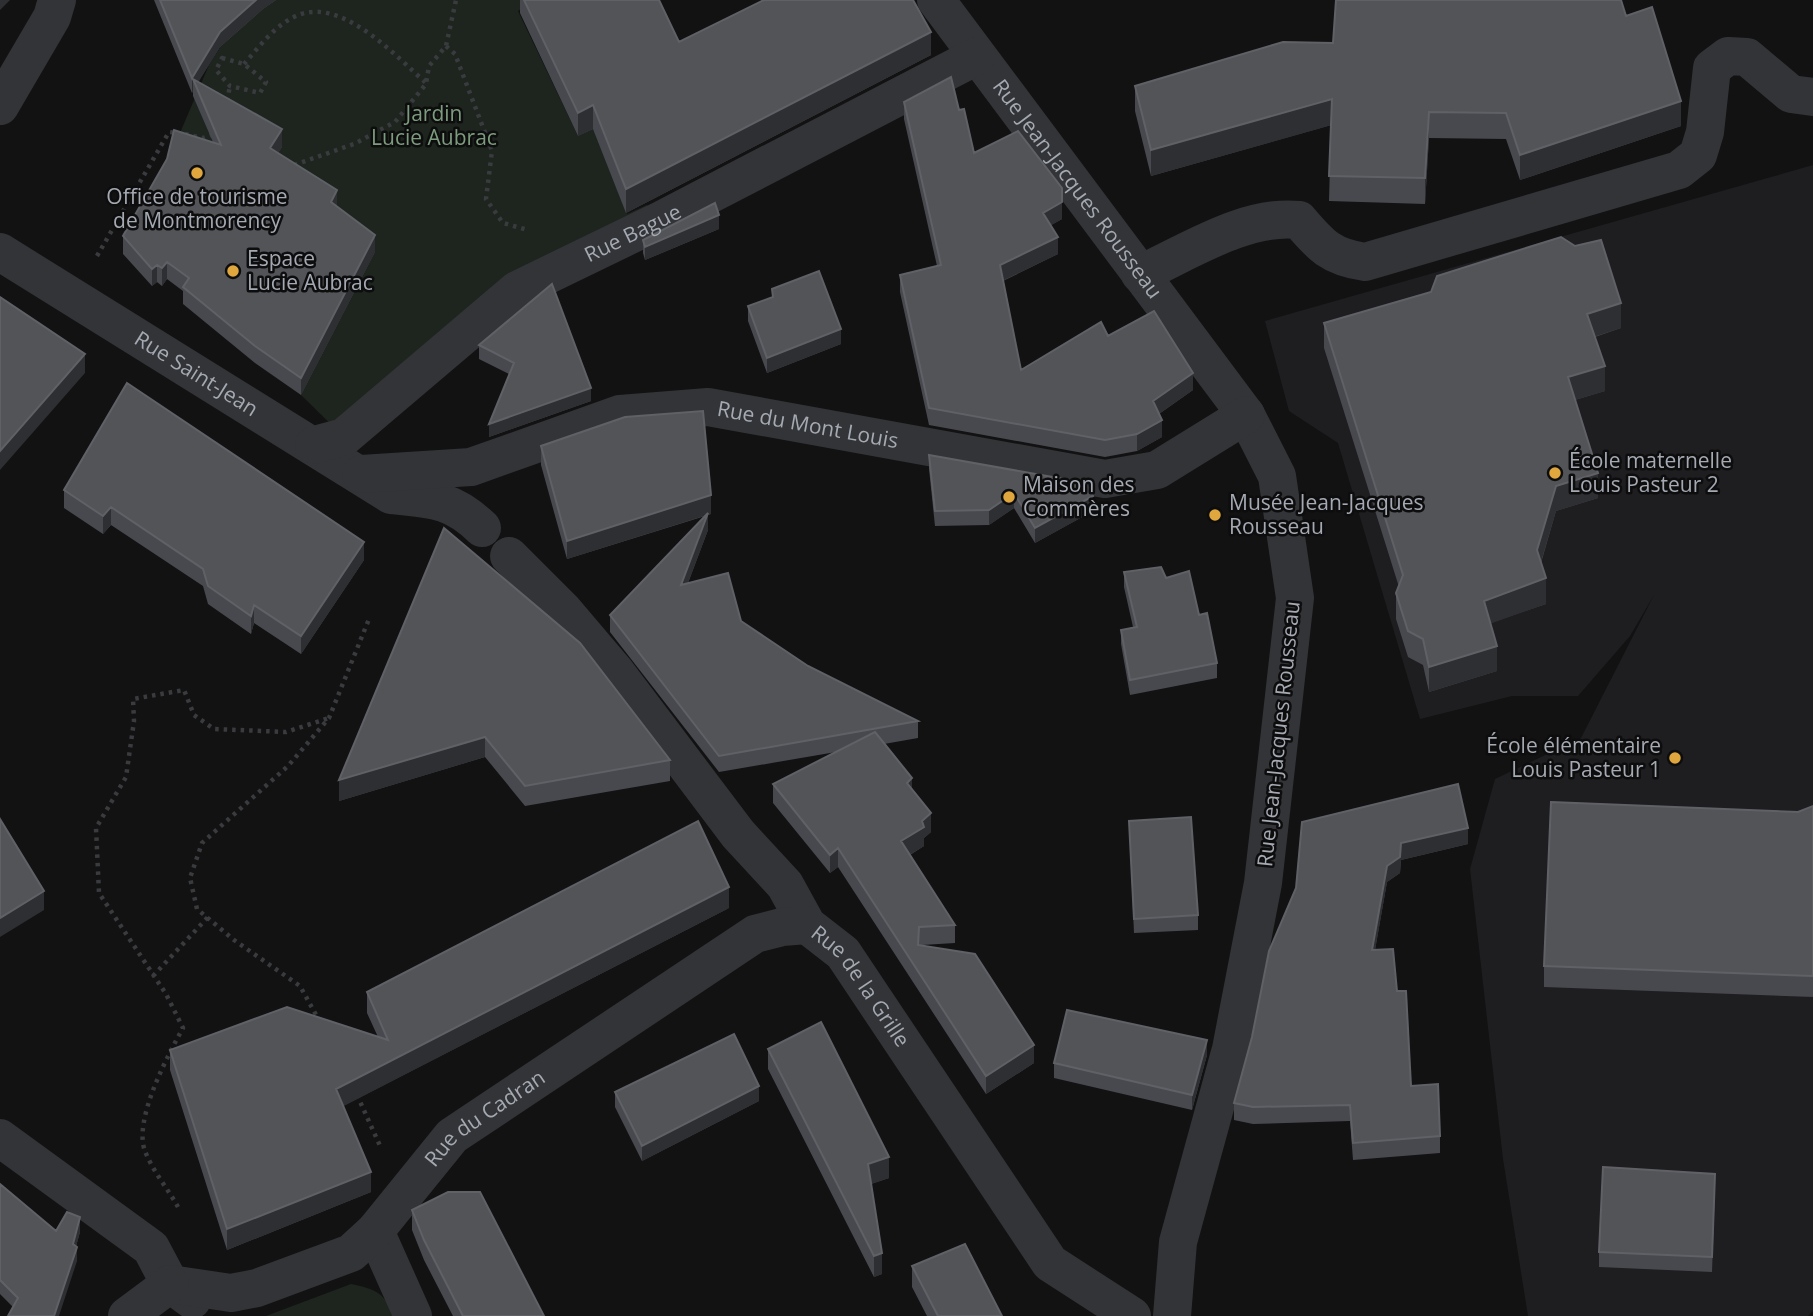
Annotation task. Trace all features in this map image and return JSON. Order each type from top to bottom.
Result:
[{"type":"street","points":[[0,106],[52,17],[57,0]]},
{"type":"street","name":"Rue Jean-Jacques Rousseau","points":[[936,0],[1246,415],[1277,476],[1294,598],[1263,883],[1231,1049],[1178,1242],[1172,1316]]},
{"type":"street","points":[[1140,274],[1217,239],[1275,217],[1299,220],[1320,245],[1342,259],[1366,262],[1679,170],[1698,155],[1705,132],[1712,68],[1728,55],[1747,57],[1791,93],[1813,97]]},
{"type":"street","name":"Rue Bague","points":[[314,445],[344,438],[517,290],[977,56]]},
{"type":"street","name":"Rue Saint-Jean","points":[[0,252],[376,484]]},
{"type":"street","name":"Rue du Mont Louis","points":[[376,484],[471,467],[620,414],[708,407],[1105,479],[1157,470],[1246,415]]},
{"type":"street","points":[[376,484],[439,499],[464,511],[482,528]]},
{"type":"street","name":"Rue de la Grille","points":[[509,556],[564,611],[615,671],[738,834],[785,885],[807,925],[843,953],[1049,1263],[1132,1316]]},
{"type":"street","name":"Rue du Cadran","points":[[170,1284],[231,1293],[257,1288],[351,1254],[375,1231],[452,1136],[755,934],[782,927],[807,925]]},
{"type":"street","points":[[0,1138],[151,1248],[170,1284],[214,1316]]},
{"type":"street","points":[[375,1231],[412,1316]]},
{"type":"street","points":[[127,1316],[170,1284]]},
{"type":"path","points":[[287,171],[294,165],[354,144],[395,122],[426,84],[429,66],[446,46],[456,0]]},
{"type":"path","points":[[244,64],[282,24],[303,13],[340,16],[378,40],[426,84]]},
{"type":"path","points":[[446,46],[456,54],[492,151],[486,199],[503,223],[538,232],[565,266]]},
{"type":"path","points":[[222,58],[244,64],[266,82],[260,93],[230,86],[216,70],[222,58]]},
{"type":"path","points":[[230,86],[226,98],[230,106]]},
{"type":"path","points":[[73,296],[169,132],[203,138],[221,132]]},
{"type":"path","points":[[324,1030],[300,986],[234,940],[197,909],[190,878],[202,843],[288,766],[329,718],[369,619]]},
{"type":"path","points":[[151,1248],[188,1224],[144,1149],[144,1128],[156,1077],[183,1028],[99,893],[96,828],[125,777],[134,721],[132,699],[184,690],[194,715],[214,729],[286,732],[329,718]]},
{"type":"path","points":[[153,976],[208,918]]},
{"type":"path","points":[[354,1088],[402,1197]]},
{"type":"shaded area","points":[[1813,165],[1813,1311],[1808,1316],[1528,1316],[1503,1159],[1470,869],[1495,779],[1581,738],[1654,595],[1630,636],[1578,696],[1512,696],[1420,719],[1338,443],[1289,411],[1265,321]]},
{"type":"green space","name":"Jardin Lucie Aubrac","points":[[250,0],[534,0],[518,11],[578,136],[594,128],[627,214],[647,205],[659,221],[344,437],[301,395],[375,252],[231,164],[174,147],[209,65]]},
{"type":"green space","points":[[351,1284],[378,1293],[396,1316],[266,1316]]},
{"type":"building","points":[[160,0],[256,0],[220,32],[192,78]]},
{"type":"building","points":[[524,0],[659,0],[679,42],[764,0],[913,0],[931,32],[626,189],[593,105],[578,113]]},
{"type":"building","points":[[1336,0],[1621,0],[1626,16],[1652,7],[1681,101],[1520,155],[1506,113],[1429,112],[1425,178],[1329,176],[1332,99],[1151,150],[1135,86],[1283,42],[1333,43]]},
{"type":"building","points":[[951,77],[959,110],[964,109],[974,153],[1018,131],[1062,188],[1062,202],[1043,213],[1058,237],[1000,265],[1021,370],[1101,322],[1108,336],[1154,311],[1193,373],[1153,401],[1162,420],[1137,434],[1105,440],[929,408],[900,275],[941,265],[904,102]]},
{"type":"building","points":[[193,79],[282,129],[270,148],[337,190],[331,202],[375,235],[301,378],[255,346],[183,287],[189,278],[167,262],[162,268],[157,265],[152,269],[123,236],[167,159],[174,130],[221,145]]},
{"type":"building","points":[[715,203],[719,215],[645,247],[643,240]]},
{"type":"building","points":[[1561,237],[1575,246],[1601,240],[1621,303],[1587,314],[1605,366],[1568,377],[1598,473],[1556,486],[1537,550],[1546,578],[1484,601],[1497,646],[1429,667],[1423,639],[1408,631],[1396,593],[1403,575],[1324,323],[1431,292],[1437,276]]},
{"type":"building","points":[[819,271],[841,329],[767,358],[748,306],[773,297],[772,289]]},
{"type":"building","points":[[552,284],[591,388],[489,424],[514,363],[479,345]]},
{"type":"building","points":[[0,297],[85,354],[0,451]]},
{"type":"building","points":[[127,383],[364,542],[301,636],[254,605],[251,616],[208,586],[203,569],[111,507],[103,516],[64,490]]},
{"type":"building","points":[[703,411],[711,495],[567,541],[541,446],[625,417]]},
{"type":"building","name":"Maison des Commères","points":[[929,455],[1086,483],[1093,496],[1035,528],[1014,493],[989,510],[935,511]]},
{"type":"building","points":[[708,513],[681,585],[728,573],[741,621],[808,666],[918,721],[719,756],[610,615]]},
{"type":"building","points":[[444,528],[580,643],[670,760],[525,786],[485,737],[339,780]]},
{"type":"building","points":[[1161,567],[1166,578],[1189,571],[1199,615],[1207,613],[1217,663],[1130,680],[1121,630],[1137,627],[1124,572]]},
{"type":"building","points":[[875,732],[912,778],[907,783],[931,813],[922,821],[924,827],[901,841],[955,925],[919,927],[918,945],[975,954],[1034,1045],[986,1076],[838,848],[830,855],[773,784]]},
{"type":"building","points":[[1458,784],[1468,828],[1401,843],[1400,857],[1387,866],[1372,950],[1393,949],[1397,991],[1406,991],[1411,1086],[1438,1084],[1440,1136],[1353,1143],[1350,1105],[1253,1107],[1234,1103],[1252,1037],[1269,951],[1296,888],[1302,822]]},
{"type":"building","points":[[1551,802],[1798,812],[1813,806],[1813,976],[1544,966]]},
{"type":"building","points":[[1191,817],[1198,915],[1134,919],[1129,821]]},
{"type":"building","points":[[0,819],[44,891],[0,918]]},
{"type":"building","points":[[698,821],[729,887],[336,1089],[371,1172],[227,1229],[170,1050],[287,1007],[388,1040],[367,992]]},
{"type":"building","points":[[1067,1010],[1207,1040],[1192,1095],[1054,1063]]},
{"type":"building","points":[[821,1022],[889,1157],[868,1164],[882,1253],[874,1256],[768,1049]]},
{"type":"building","points":[[734,1034],[759,1086],[642,1146],[615,1092]]},
{"type":"building","points":[[1603,1167],[1715,1174],[1712,1257],[1599,1252]]},
{"type":"building","points":[[0,1184],[56,1231],[67,1212],[80,1217],[73,1244],[77,1247],[54,1316],[8,1316],[18,1298],[0,1280]]},
{"type":"building","points":[[448,1192],[480,1192],[544,1316],[463,1316],[424,1240],[412,1210]]},
{"type":"building","points":[[965,1244],[1002,1316],[938,1316],[912,1266]]},
{"type":"place","name":"Office de tourisme de Montmorency","points":[[197,173]]},
{"type":"place","name":"Espace Lucie Aubrac","points":[[233,271]]},
{"type":"place","name":"École maternelle Louis Pasteur 2","points":[[1555,473]]},
{"type":"place","name":"Maison des Commères","points":[[1009,497]]},
{"type":"place","name":"Musée Jean-Jacques Rousseau","points":[[1215,515]]},
{"type":"place","name":"École élémentaire Louis Pasteur 1","points":[[1675,758]]}]
